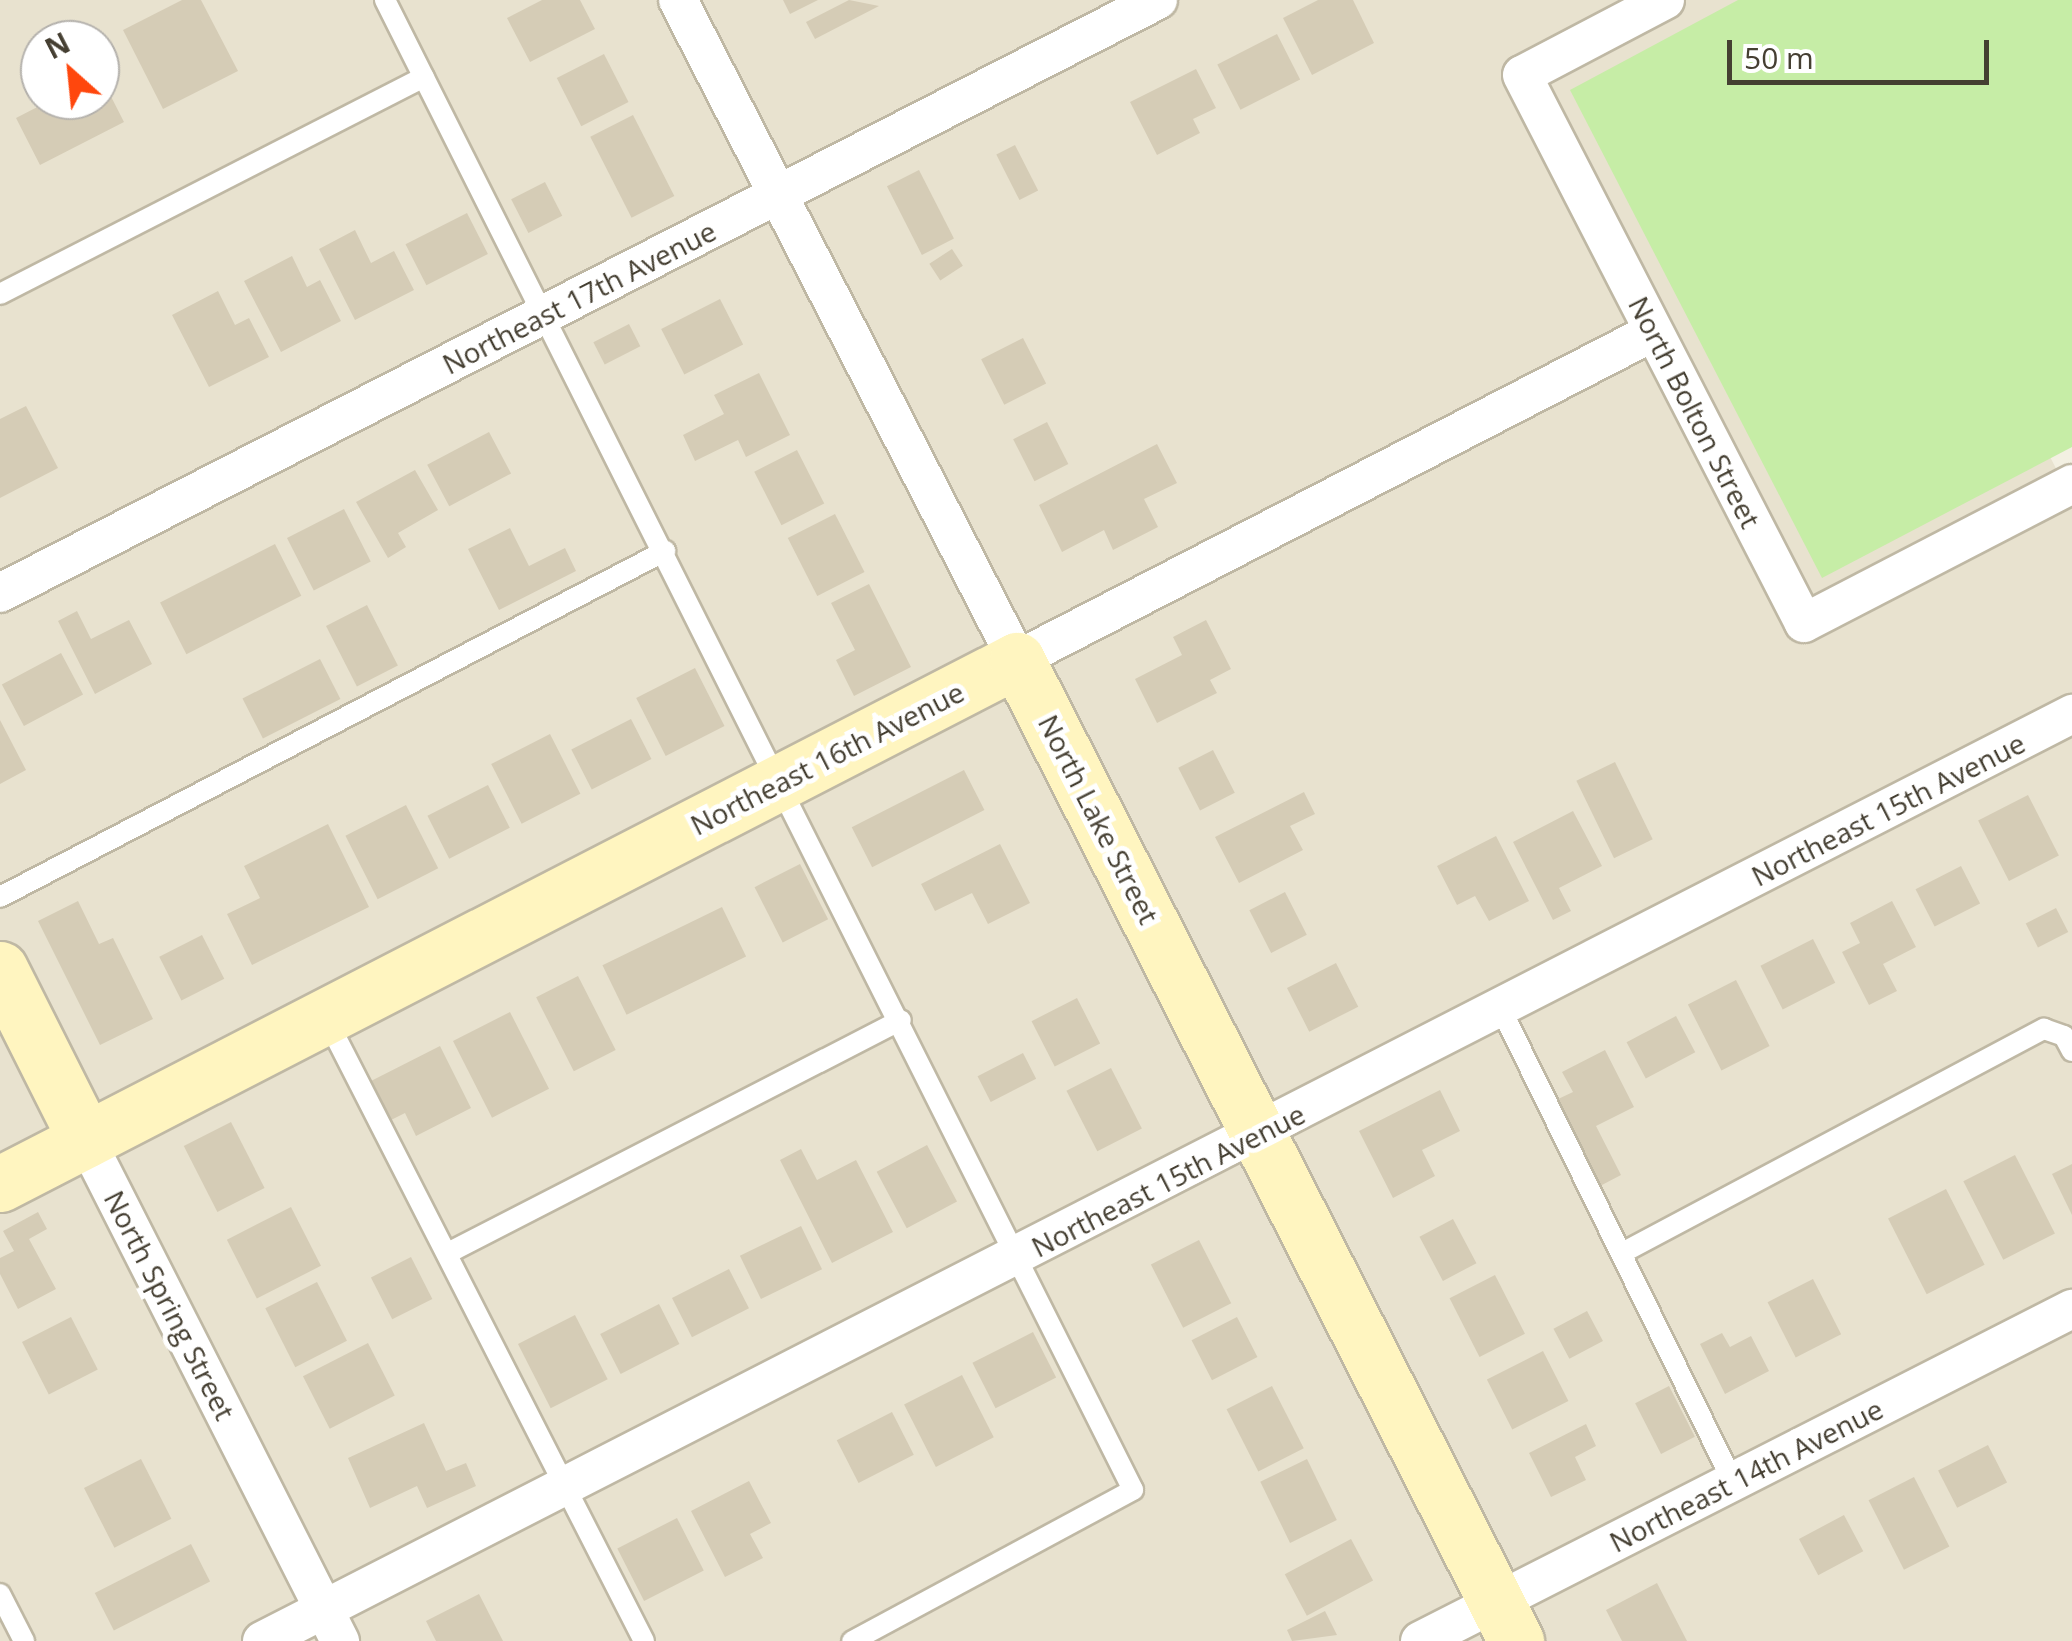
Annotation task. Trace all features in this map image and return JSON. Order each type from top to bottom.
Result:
[{"type":"street","name":"North Lake Street","points":[[678,0],[1260,1133],[1506,1622]]},
{"type":"street","name":"Northeast 17th Avenue","points":[[0,593],[1158,0]]},
{"type":"street","name":"North Bolton Street","points":[[1665,0],[1522,75],[1804,624],[2072,484]]},
{"type":"street","name":"Northeast 16th Avenue","points":[[0,1184],[1653,332]]},
{"type":"street","name":"Northeast 15th Avenue","points":[[262,1641],[332,1625],[566,1486],[2072,714]]},
{"type":"street","name":"North Spring Street","points":[[0,969],[332,1625]]},
{"type":"street","name":"Northeast 14th Avenue","points":[[1420,1641],[1506,1622],[1733,1482],[2072,1309]]},
{"type":"lane","points":[[384,0],[782,782],[1133,1490],[852,1641]]},
{"type":"lane","points":[[0,294],[424,77]]},
{"type":"lane","points":[[0,897],[665,552]]},
{"type":"lane","points":[[1501,1009],[1733,1482]]},
{"type":"lane","points":[[326,1017],[644,1641]]},
{"type":"lane","points":[[448,1253],[900,1020]]},
{"type":"lane","points":[[1622,1253],[2044,1030],[2064,1036],[2072,1051]]},
{"type":"lane","points":[[0,1594],[24,1641]]},
{"type":"shaded area","points":[[0,0],[1818,0],[2072,500],[2072,1641],[0,1641]]},
{"type":"green space","points":[[1738,0],[2072,0],[2072,447],[1822,578],[1570,90]]},
{"type":"building","points":[[182,0],[201,0],[238,71],[163,109],[123,30]]},
{"type":"building","points":[[542,0],[580,0],[595,29],[530,62],[507,18]]},
{"type":"building","points":[[783,0],[818,0],[790,14]]},
{"type":"building","points":[[849,0],[879,6],[815,39],[806,22]]},
{"type":"building","points":[[1318,0],[1353,0],[1374,43],[1312,75],[1283,18]]},
{"type":"building","points":[[1277,34],[1300,79],[1240,110],[1217,64]]},
{"type":"building","points":[[604,54],[629,102],[581,126],[557,78]]},
{"type":"building","points":[[1196,69],[1216,108],[1193,119],[1200,133],[1157,155],[1130,102]]},
{"type":"building","points":[[120,114],[124,122],[40,165],[16,118],[120,120]]},
{"type":"building","points":[[633,115],[674,196],[632,218],[590,137]]},
{"type":"building","points":[[1015,145],[1038,190],[1019,200],[996,155]]},
{"type":"building","points":[[919,170],[954,239],[922,255],[887,186]]},
{"type":"building","points":[[545,182],[562,216],[528,233],[511,199]]},
{"type":"building","points":[[467,213],[488,254],[426,285],[406,244]]},
{"type":"building","points":[[355,230],[371,263],[394,251],[414,290],[355,320],[319,249]]},
{"type":"building","points":[[952,249],[963,266],[940,280],[929,264]]},
{"type":"building","points":[[292,256],[307,287],[320,280],[341,321],[281,352],[244,281]]},
{"type":"building","points":[[218,291],[235,325],[249,318],[269,357],[209,387],[172,315]]},
{"type":"building","points":[[720,299],[743,344],[684,374],[661,329]]},
{"type":"building","points":[[629,324],[640,346],[605,364],[593,342]]},
{"type":"building","points":[[1023,338],[1046,383],[1004,405],[981,359]]},
{"type":"building","points":[[759,373],[790,435],[746,457],[738,440],[695,461],[683,435],[724,414],[714,395]]},
{"type":"building","points":[[26,406],[58,468],[0,498],[0,419]]},
{"type":"building","points":[[1047,422],[1068,464],[1034,481],[1013,439]]},
{"type":"building","points":[[489,432],[511,473],[449,506],[427,465]]},
{"type":"building","points":[[1157,444],[1177,483],[1144,499],[1158,527],[1113,550],[1104,530],[1062,552],[1039,505]]},
{"type":"building","points":[[797,450],[824,503],[781,525],[754,472]]},
{"type":"building","points":[[415,470],[438,510],[398,533],[406,547],[388,558],[356,502]]},
{"type":"building","points":[[344,509],[371,562],[314,591],[287,538]]},
{"type":"building","points":[[835,514],[865,572],[817,596],[788,538]]},
{"type":"building","points":[[510,528],[529,566],[565,548],[576,571],[499,610],[468,549]]},
{"type":"building","points":[[275,544],[301,596],[186,654],[160,603]]},
{"type":"building","points":[[869,584],[911,667],[854,696],[836,660],[855,650],[831,603]]},
{"type":"building","points":[[367,605],[398,666],[357,686],[326,626]]},
{"type":"building","points":[[77,611],[91,639],[129,620],[152,664],[95,694],[58,621]]},
{"type":"building","points":[[1206,620],[1231,669],[1210,680],[1217,693],[1157,723],[1135,679],[1182,655],[1173,637]]},
{"type":"building","points":[[61,653],[83,694],[24,726],[2,684]]},
{"type":"building","points":[[320,659],[340,699],[263,739],[242,698]]},
{"type":"building","points":[[695,668],[725,726],[666,756],[636,698]]},
{"type":"building","points":[[631,719],[651,759],[592,790],[571,749]]},
{"type":"building","points":[[0,720],[26,770],[0,784]]},
{"type":"building","points":[[550,734],[580,794],[522,824],[491,764]]},
{"type":"building","points":[[1213,750],[1235,793],[1200,810],[1178,768]]},
{"type":"building","points":[[1615,762],[1653,839],[1614,858],[1576,781]]},
{"type":"building","points":[[964,770],[984,810],[872,867],[852,827]]},
{"type":"building","points":[[488,785],[510,828],[449,859],[427,816]]},
{"type":"building","points":[[1304,792],[1315,814],[1290,826],[1303,850],[1239,883],[1215,837]]},
{"type":"building","points":[[2028,795],[2059,856],[2009,881],[1978,820]]},
{"type":"building","points":[[406,805],[438,868],[378,899],[345,836]]},
{"type":"building","points":[[1573,811],[1602,866],[1559,888],[1571,911],[1553,920],[1513,842]]},
{"type":"building","points":[[328,824],[369,907],[252,965],[227,914],[260,898],[244,866]]},
{"type":"building","points":[[1496,836],[1529,901],[1489,921],[1475,896],[1457,905],[1437,866]]},
{"type":"building","points":[[1000,844],[1030,903],[988,924],[972,893],[935,911],[921,884]]},
{"type":"building","points":[[800,864],[828,919],[783,942],[755,887]]},
{"type":"building","points":[[1961,866],[1980,903],[1935,927],[1916,889]]},
{"type":"building","points":[[1285,892],[1307,935],[1271,953],[1249,910]]},
{"type":"building","points":[[78,901],[99,944],[113,938],[153,1019],[100,1045],[38,921]]},
{"type":"building","points":[[1892,901],[1916,947],[1883,964],[1897,991],[1869,1005],[1842,952],[1860,943],[1850,923]]},
{"type":"building","points":[[722,907],[746,956],[627,1015],[602,965]]},
{"type":"building","points":[[2056,908],[2068,932],[2038,947],[2026,923]]},
{"type":"building","points":[[202,935],[224,979],[181,1000],[159,957]]},
{"type":"building","points":[[1813,939],[1835,983],[1783,1009],[1760,966]]},
{"type":"building","points":[[1336,963],[1358,1007],[1309,1032],[1287,988]]},
{"type":"building","points":[[578,976],[616,1050],[574,1071],[536,997]]},
{"type":"building","points":[[1736,980],[1770,1046],[1721,1070],[1688,1005]]},
{"type":"building","points":[[1077,998],[1100,1043],[1055,1067],[1032,1021]]},
{"type":"building","points":[[510,1012],[549,1089],[492,1118],[453,1041]]},
{"type":"building","points":[[1676,1016],[1695,1052],[1646,1078],[1627,1042]]},
{"type":"building","points":[[440,1046],[471,1108],[416,1136],[405,1113],[391,1120],[371,1081]]},
{"type":"building","points":[[1605,1050],[1634,1107],[1596,1126],[1621,1175],[1600,1186],[1556,1100],[1573,1092],[1562,1072]]},
{"type":"building","points":[[1023,1053],[1036,1079],[991,1102],[978,1076]]},
{"type":"building","points":[[1111,1068],[1142,1129],[1097,1151],[1066,1091]]},
{"type":"building","points":[[1440,1090],[1460,1131],[1422,1150],[1435,1176],[1393,1198],[1359,1131]]},
{"type":"building","points":[[231,1122],[265,1188],[217,1212],[184,1146]]},
{"type":"building","points":[[927,1145],[957,1202],[907,1228],[877,1172]]},
{"type":"building","points":[[801,1149],[817,1180],[856,1160],[893,1232],[832,1263],[780,1160]]},
{"type":"building","points":[[2015,1155],[2055,1233],[2003,1260],[1963,1181]]},
{"type":"building","points":[[2072,1164],[2072,1215],[2052,1174]]},
{"type":"building","points":[[1946,1189],[1985,1265],[1927,1294],[1888,1219]]},
{"type":"building","points":[[291,1207],[321,1266],[257,1298],[227,1240]]},
{"type":"building","points":[[38,1212],[47,1229],[29,1239],[56,1289],[18,1309],[0,1274],[0,1258],[14,1251],[3,1231]]},
{"type":"building","points":[[1453,1219],[1476,1263],[1443,1281],[1419,1237]]},
{"type":"building","points":[[801,1226],[822,1269],[761,1299],[740,1256]]},
{"type":"building","points":[[1199,1240],[1231,1303],[1183,1328],[1151,1265]]},
{"type":"building","points":[[411,1257],[432,1299],[392,1319],[371,1277]]},
{"type":"building","points":[[729,1269],[749,1308],[692,1337],[672,1298]]},
{"type":"building","points":[[1495,1275],[1525,1334],[1480,1357],[1450,1298]]},
{"type":"building","points":[[1813,1279],[1841,1334],[1796,1357],[1768,1302]]},
{"type":"building","points":[[317,1282],[347,1341],[295,1367],[265,1308]]},
{"type":"building","points":[[659,1304],[679,1344],[621,1374],[600,1334]]},
{"type":"building","points":[[1587,1311],[1603,1341],[1569,1359],[1553,1329]]},
{"type":"building","points":[[575,1315],[608,1379],[551,1408],[518,1344]]},
{"type":"building","points":[[71,1317],[98,1370],[49,1395],[22,1342]]},
{"type":"building","points":[[1237,1317],[1257,1357],[1212,1380],[1192,1340]]},
{"type":"building","points":[[1033,1332],[1056,1377],[996,1408],[972,1363]]},
{"type":"building","points":[[1722,1333],[1730,1347],[1751,1336],[1769,1371],[1725,1394],[1700,1344]]},
{"type":"building","points":[[368,1343],[395,1396],[330,1429],[303,1376]]},
{"type":"building","points":[[1543,1351],[1568,1401],[1512,1429],[1487,1380]]},
{"type":"building","points":[[962,1375],[994,1437],[936,1467],[904,1405]]},
{"type":"building","points":[[1272,1386],[1304,1448],[1258,1472],[1227,1409]]},
{"type":"building","points":[[1669,1386],[1695,1437],[1661,1454],[1635,1403]]},
{"type":"building","points":[[892,1412],[914,1455],[859,1483],[837,1440]]},
{"type":"building","points":[[424,1423],[446,1471],[466,1463],[476,1486],[427,1508],[417,1486],[370,1508],[348,1458]]},
{"type":"building","points":[[1586,1424],[1596,1446],[1575,1457],[1586,1480],[1551,1497],[1529,1453]]},
{"type":"building","points":[[1988,1445],[2007,1482],[1957,1508],[1938,1470]]},
{"type":"building","points":[[141,1459],[171,1519],[114,1548],[84,1488]]},
{"type":"building","points":[[1307,1459],[1337,1520],[1290,1543],[1260,1482]]},
{"type":"building","points":[[1914,1477],[1949,1546],[1904,1570],[1869,1500]]},
{"type":"building","points":[[749,1481],[771,1523],[750,1534],[763,1558],[725,1577],[691,1511]]},
{"type":"building","points":[[1844,1515],[1863,1551],[1818,1575],[1799,1539]]},
{"type":"building","points":[[677,1518],[704,1571],[644,1601],[617,1548]]},
{"type":"building","points":[[1351,1539],[1373,1580],[1307,1616],[1285,1574]]},
{"type":"building","points":[[191,1544],[210,1581],[114,1630],[95,1593]]},
{"type":"building","points":[[1657,1583],[1687,1641],[1622,1641],[1606,1610]]},
{"type":"building","points":[[479,1594],[503,1641],[436,1641],[426,1621]]},
{"type":"building","points":[[1325,1611],[1337,1635],[1292,1641],[1287,1630]]}]
